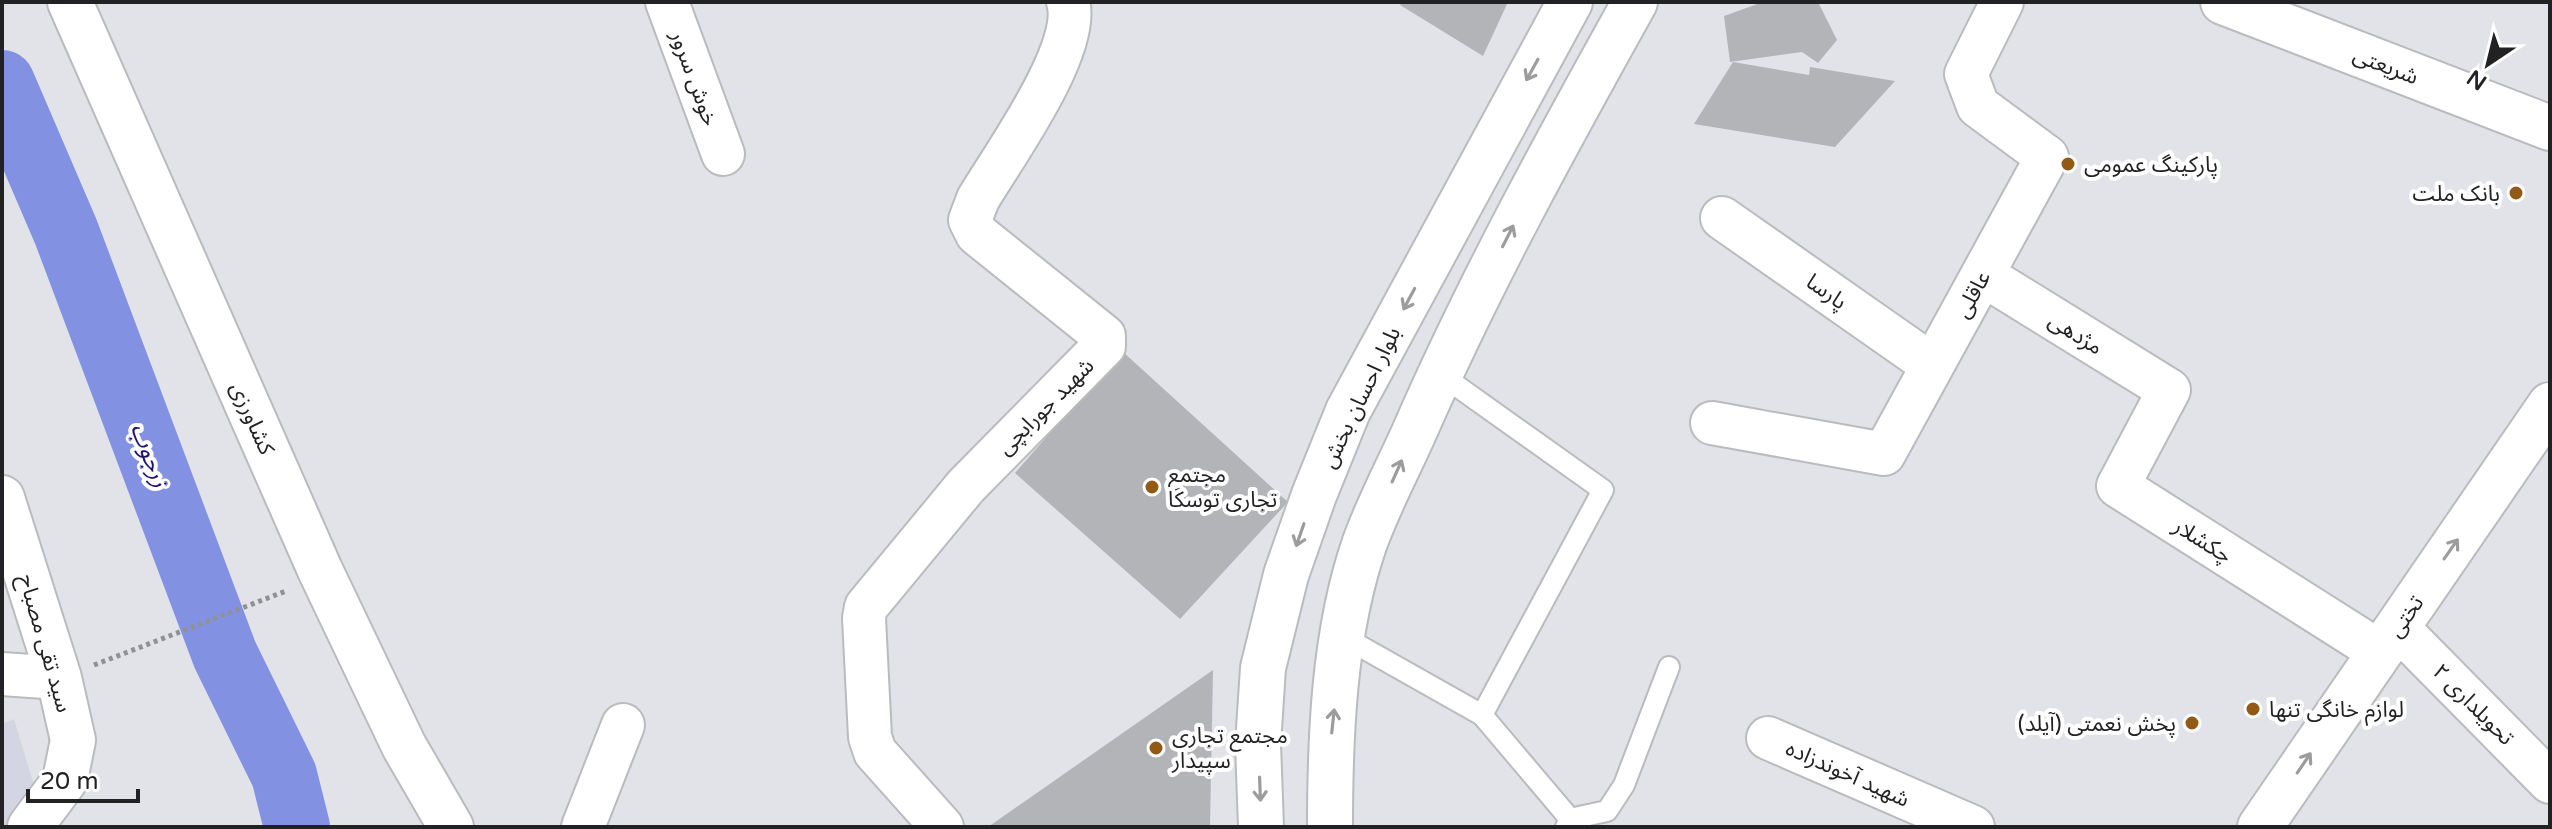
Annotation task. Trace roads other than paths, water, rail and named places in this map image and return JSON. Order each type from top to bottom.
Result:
[{"type":"main road","name":"کشاورزی","points":[[70,2],[320,570],[404,746],[451,827]]},
{"type":"main road","name":"بلوار احسان بخش","points":[[1261,827],[1258,744],[1263,668],[1286,575],[1314,495],[1348,411],[1570,2]]},
{"type":"main road","points":[[1330,827],[1330,751],[1342,636],[1364,545],[1440,374],[1547,160],[1635,2]]},
{"type":"main road","name":"شریعتی","points":[[2223,2],[2550,128]]},
{"type":"main road","name":"تختی","points":[[2260,827],[2549,410]]},
{"type":"main road","name":"سید تقی مصباح","points":[[2,498],[59,678],[73,740],[65,780],[30,827]]},
{"type":"street","name":"خوش سرور","points":[[667,2],[723,154]]},
{"type":"street","name":"شهید جورابچی","points":[[942,827],[875,752],[870,737],[864,618],[866,607],[966,486],[1104,346],[1104,336],[977,234],[970,220],[978,199],[1056,69],[1071,12],[1068,2]]},
{"type":"street","name":"عاقلی","points":[[1712,423],[1884,454],[2047,157],[1978,106],[1966,74],[2002,2]]},
{"type":"street","name":"پارسا","points":[[1722,218],[1932,365]]},
{"type":"street","name":"مژدهی","points":[[1983,275],[2169,390]]},
{"type":"street","name":"چکشلار","points":[[2169,390],[2118,486],[2389,639]]},
{"type":"street","name":"تحویلداری ۲","points":[[2389,639],[2550,782]]},
{"type":"street","points":[[2,674],[59,678]]},
{"type":"street","points":[[583,827],[623,725]]},
{"type":"street","name":"شهید آخوندزاده","points":[[1768,738],[1973,827]]},
{"type":"lane","points":[[1440,374],[1603,490],[1482,715]]},
{"type":"lane","points":[[1342,636],[1482,715],[1568,823],[1607,811],[1624,785],[1669,667]]},
{"type":"waterway","name":"زرجوب","points":[[2,83],[66,232],[225,655],[284,775],[297,827]]},
{"type":"place","name":"پارکینگ عمومی","points":[[2068,164]]},
{"type":"place","name":"بانک ملت","points":[[2516,193]]},
{"type":"place","name":"مجتمع تجاری توسکا","points":[[1152,487]]},
{"type":"place","name":"لوازم خانگی تنها","points":[[2253,709]]},
{"type":"place","name":"پخش نعمتی (آیلد)","points":[[2192,723]]},
{"type":"place","name":"مجتمع تجاری سپیدار","points":[[1156,748]]}]
